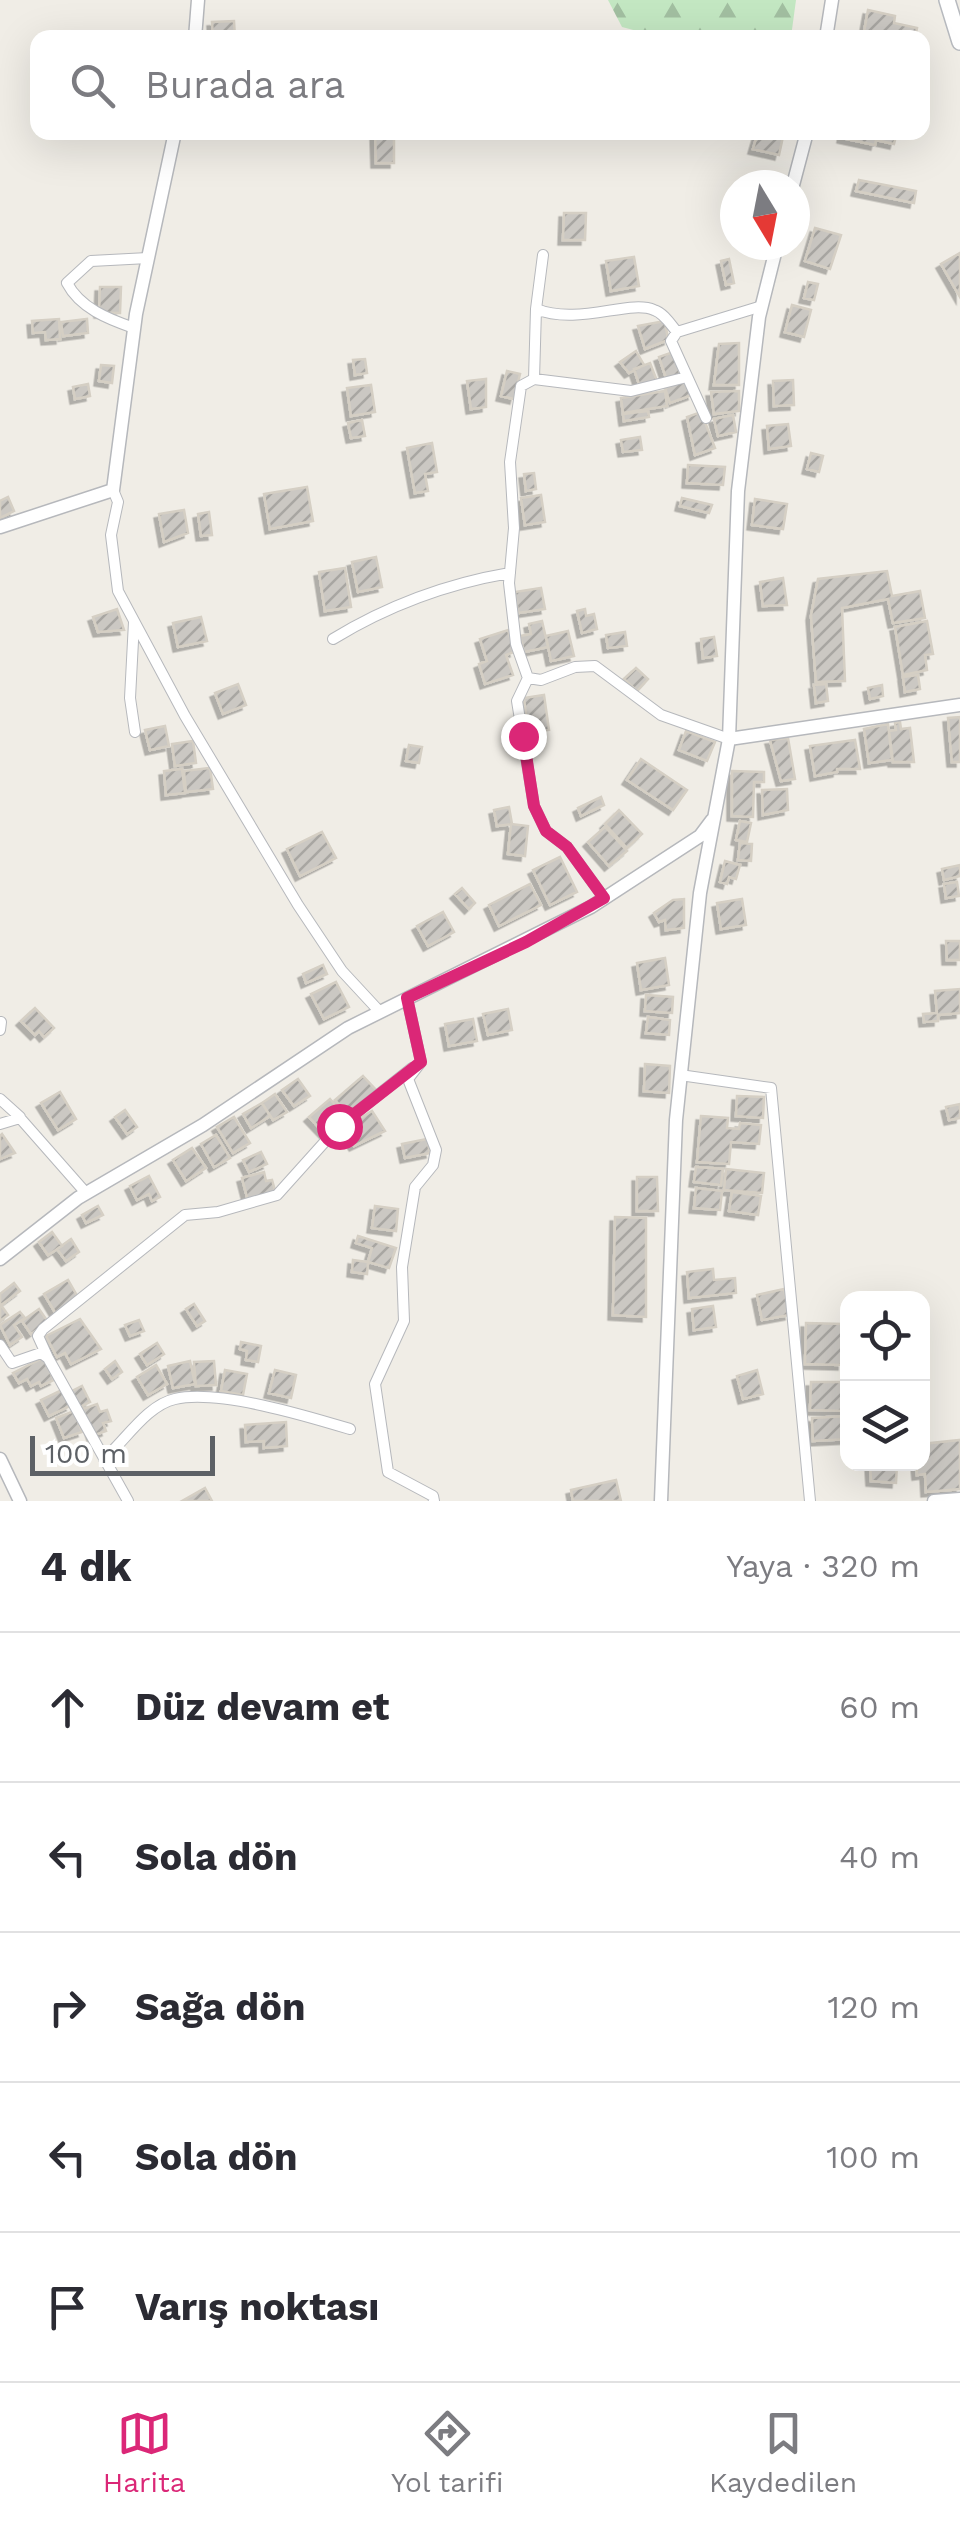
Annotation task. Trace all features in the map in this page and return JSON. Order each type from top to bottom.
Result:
[{"type":"main road","points":[[947,0],[960,42]]},
{"type":"street","points":[[196,30],[198,0]]},
{"type":"street","points":[[827,30],[832,3]]},
{"type":"street","points":[[173,140],[134,328],[114,490],[118,502],[111,535],[118,591],[185,716],[298,905],[342,971],[380,1012]]},
{"type":"street","points":[[797,170],[805,140]]},
{"type":"street","points":[[534,380],[536,309],[543,254]]},
{"type":"street","points":[[134,328],[93,310],[74,295],[67,283],[90,261],[148,258]]},
{"type":"street","points":[[661,1501],[664,1332],[680,1076],[700,894],[729,739],[738,491],[762,306],[774,260]]},
{"type":"street","points":[[706,418],[671,341],[677,332],[762,306]]},
{"type":"street","points":[[536,309],[583,316],[639,308],[655,310],[677,332]]},
{"type":"street","points":[[604,898],[567,847],[546,831],[534,806],[517,700],[528,678],[516,644],[510,573],[514,420],[521,386],[534,380],[631,391],[687,377]]},
{"type":"street","points":[[0,527],[114,490]]},
{"type":"street","points":[[333,640],[370,617],[453,582],[510,573]]},
{"type":"street","points":[[134,622],[130,698],[135,732]]},
{"type":"street","points":[[528,678],[541,680],[576,666],[595,666],[661,715],[729,739],[960,705]]},
{"type":"street","points":[[0,1260],[86,1193],[380,1012],[526,942],[604,898],[700,836],[716,814]]},
{"type":"street","points":[[407,998],[421,1062],[408,1079],[436,1150],[432,1165],[415,1186],[402,1267],[404,1322],[375,1384],[388,1472],[433,1496],[434,1501]]},
{"type":"street","points":[[0,1030],[1,1022]]},
{"type":"street","points":[[128,1501],[38,1336],[185,1215],[218,1212],[278,1195],[339,1126],[421,1062]]},
{"type":"street","points":[[680,1076],[772,1088],[810,1501]]},
{"type":"street","points":[[0,1099],[86,1193]]},
{"type":"street","points":[[0,1124],[20,1118]]},
{"type":"street","points":[[0,1346],[12,1364],[41,1353],[48,1358]]},
{"type":"street","points":[[104,1458],[150,1412],[174,1399],[257,1404],[350,1429]]},
{"type":"street","points":[[0,1458],[20,1501]]},
{"type":"street","points":[[934,1501],[960,1500]]},
{"type":"green space","points":[[608,0],[796,0],[792,30],[622,27]]},
{"type":"building","points":[[868,10],[895,16],[894,23],[917,28],[917,30],[864,30]]},
{"type":"building","points":[[234,21],[235,30],[212,30],[212,22]]},
{"type":"building","points":[[375,140],[394,140],[394,163],[376,163]]},
{"type":"building","points":[[756,140],[782,140],[779,155],[753,149]]},
{"type":"building","points":[[859,180],[916,191],[914,203],[856,191]]},
{"type":"building","points":[[564,213],[586,213],[585,240],[563,240]]},
{"type":"building","points":[[815,228],[841,235],[830,269],[805,261],[810,260]]},
{"type":"building","points":[[960,253],[960,297],[941,264]]},
{"type":"building","points":[[634,257],[639,286],[611,291],[606,261]]},
{"type":"building","points":[[729,260],[734,283],[726,285],[721,261]]},
{"type":"building","points":[[808,282],[818,284],[814,300],[804,298]]},
{"type":"building","points":[[100,287],[121,287],[120,313],[99,313]]},
{"type":"building","points":[[792,305],[811,310],[804,337],[785,332]]},
{"type":"building","points":[[59,319],[60,339],[46,340],[45,332],[33,333],[32,321]]},
{"type":"building","points":[[87,319],[88,333],[63,336],[61,322]]},
{"type":"building","points":[[665,321],[668,340],[645,349],[638,326]]},
{"type":"building","points":[[739,343],[739,385],[714,385],[719,344]]},
{"type":"building","points":[[636,351],[644,365],[629,373],[620,362]]},
{"type":"building","points":[[673,352],[681,376],[667,381],[659,357]]},
{"type":"building","points":[[365,359],[367,373],[355,375],[353,360]]},
{"type":"building","points":[[650,363],[657,381],[640,387],[634,369]]},
{"type":"building","points":[[101,365],[114,366],[112,383],[99,381]]},
{"type":"building","points":[[507,371],[520,374],[514,399],[501,396]]},
{"type":"building","points":[[486,379],[486,407],[471,409],[467,381]]},
{"type":"building","points":[[687,380],[692,395],[670,403],[665,388]]},
{"type":"building","points":[[793,380],[794,405],[774,406],[773,381]]},
{"type":"building","points":[[88,384],[90,396],[75,399],[73,387]]},
{"type":"building","points":[[371,385],[375,412],[351,416],[347,388]]},
{"type":"building","points":[[665,391],[667,406],[623,413],[621,398]]},
{"type":"building","points":[[739,391],[739,411],[714,414],[711,392]]},
{"type":"building","points":[[648,411],[649,417],[624,421],[623,414]]},
{"type":"building","points":[[701,412],[715,448],[695,455],[687,417]]},
{"type":"building","points":[[733,415],[736,432],[718,436],[714,419]]},
{"type":"building","points":[[362,420],[365,436],[351,438],[348,423]]},
{"type":"building","points":[[788,424],[791,446],[769,449],[767,426]]},
{"type":"building","points":[[640,437],[642,450],[623,452],[621,440]]},
{"type":"building","points":[[432,443],[437,472],[425,474],[428,491],[415,493],[407,448]]},
{"type":"building","points":[[811,453],[823,456],[819,472],[807,469]]},
{"type":"building","points":[[688,465],[725,467],[723,485],[687,483]]},
{"type":"building","points":[[534,473],[536,489],[526,491],[524,474]]},
{"type":"building","points":[[307,487],[313,521],[270,529],[264,494]]},
{"type":"building","points":[[541,495],[545,522],[525,525],[521,498]]},
{"type":"building","points":[[8,497],[14,511],[0,518],[0,501]]},
{"type":"building","points":[[682,498],[712,505],[709,513],[680,506]]},
{"type":"building","points":[[755,499],[787,504],[783,529],[752,525]]},
{"type":"building","points":[[184,510],[188,533],[164,542],[159,514]]},
{"type":"building","points":[[209,512],[212,535],[201,536],[198,514]]},
{"type":"building","points":[[376,557],[382,587],[358,592],[352,562]]},
{"type":"building","points":[[345,568],[351,607],[325,611],[319,572]]},
{"type":"building","points":[[887,571],[892,596],[920,591],[925,618],[893,623],[888,599],[842,608],[845,681],[816,682],[811,616],[818,579]]},
{"type":"building","points":[[783,578],[787,605],[763,606],[760,582]]},
{"type":"building","points":[[541,588],[545,609],[518,613],[515,592]]},
{"type":"building","points":[[117,609],[124,630],[98,632],[93,617]]},
{"type":"building","points":[[585,609],[586,616],[594,614],[597,629],[582,633],[577,611]]},
{"type":"building","points":[[201,617],[207,641],[178,647],[173,623]]},
{"type":"building","points":[[542,621],[548,647],[524,652],[520,636],[531,634],[529,624]]},
{"type":"building","points":[[927,621],[933,654],[925,655],[927,670],[903,675],[895,627]]},
{"type":"building","points":[[508,630],[514,652],[506,655],[513,675],[485,684],[479,664],[487,661],[480,639]]},
{"type":"building","points":[[568,631],[574,656],[551,661],[546,636]]},
{"type":"building","points":[[625,632],[627,646],[608,648],[606,635]]},
{"type":"building","points":[[714,637],[717,656],[703,658],[701,639]]},
{"type":"building","points":[[636,668],[648,679],[637,691],[624,679]]},
{"type":"building","points":[[918,675],[920,689],[905,692],[903,677]]},
{"type":"building","points":[[238,684],[246,705],[223,714],[215,693]]},
{"type":"building","points":[[826,684],[828,701],[816,703],[814,685]]},
{"type":"building","points":[[882,685],[883,696],[870,699],[868,688]]},
{"type":"building","points":[[544,695],[549,730],[528,732],[524,698]]},
{"type":"building","points":[[960,717],[960,762],[952,762],[948,718]]},
{"type":"building","points":[[900,722],[901,729],[910,728],[914,762],[893,762],[889,731],[896,730],[895,723]]},
{"type":"building","points":[[888,724],[892,760],[869,763],[864,729]]},
{"type":"building","points":[[165,726],[169,746],[150,750],[145,730]]},
{"type":"building","points":[[686,731],[715,742],[707,761],[679,750]]},
{"type":"building","points":[[788,738],[795,779],[781,781],[770,740]]},
{"type":"building","points":[[855,740],[860,769],[837,769],[815,776],[810,746]]},
{"type":"building","points":[[193,741],[196,763],[175,766],[172,744]]},
{"type":"building","points":[[409,745],[422,747],[419,763],[406,761]]},
{"type":"building","points":[[641,759],[687,790],[673,810],[627,780]]},
{"type":"building","points":[[210,768],[213,789],[186,792],[184,771]]},
{"type":"building","points":[[182,769],[185,793],[166,795],[164,771]]},
{"type":"building","points":[[732,771],[764,772],[764,782],[754,782],[753,817],[732,816]]},
{"type":"building","points":[[787,789],[788,810],[763,815],[762,790]]},
{"type":"building","points":[[601,797],[604,805],[581,816],[578,808]]},
{"type":"building","points":[[509,807],[512,824],[497,826],[494,810]]},
{"type":"building","points":[[619,810],[642,834],[627,848],[605,824]]},
{"type":"building","points":[[740,821],[751,823],[747,842],[736,840]]},
{"type":"building","points":[[511,824],[528,826],[525,856],[508,854]]},
{"type":"building","points":[[605,827],[627,851],[609,866],[588,842]]},
{"type":"building","points":[[322,832],[336,858],[300,876],[287,849]]},
{"type":"building","points":[[740,843],[752,844],[751,861],[738,860]]},
{"type":"building","points":[[560,857],[577,892],[550,905],[533,870]]},
{"type":"building","points":[[725,861],[740,865],[736,879],[729,877],[727,884],[720,882]]},
{"type":"building","points":[[960,865],[960,876],[944,880],[942,869]]},
{"type":"building","points":[[957,882],[959,896],[946,898],[944,884]]},
{"type":"building","points":[[530,884],[541,905],[499,926],[489,905]]},
{"type":"building","points":[[462,888],[475,903],[469,909],[455,894]]},
{"type":"building","points":[[684,899],[684,928],[666,930],[665,920],[659,922],[654,913],[673,900]]},
{"type":"building","points":[[742,899],[746,925],[721,929],[717,903]]},
{"type":"building","points":[[443,912],[454,932],[428,946],[417,926]]},
{"type":"building","points":[[946,941],[960,941],[960,960],[947,960]]},
{"type":"building","points":[[665,958],[669,985],[641,990],[637,963]]},
{"type":"building","points":[[323,965],[327,974],[306,983],[303,974]]},
{"type":"building","points":[[336,982],[349,1007],[324,1019],[311,994]]},
{"type":"building","points":[[960,989],[960,1013],[938,1015],[938,1021],[924,1022],[923,1014],[937,1013],[935,991]]},
{"type":"building","points":[[646,995],[673,997],[672,1013],[645,1011]]},
{"type":"building","points":[[35,1008],[54,1028],[44,1037],[39,1031],[35,1035],[21,1021]]},
{"type":"building","points":[[508,1009],[512,1030],[488,1035],[483,1014]]},
{"type":"building","points":[[648,1017],[670,1020],[669,1035],[646,1033]]},
{"type":"building","points":[[473,1019],[477,1041],[449,1046],[445,1024]]},
{"type":"building","points":[[645,1064],[670,1066],[669,1093],[644,1091]]},
{"type":"building","points":[[363,1076],[377,1091],[349,1115],[335,1100]]},
{"type":"building","points":[[298,1079],[310,1096],[294,1106],[282,1090]]},
{"type":"building","points":[[60,1092],[76,1119],[58,1130],[41,1103]]},
{"type":"building","points":[[275,1094],[287,1112],[273,1120],[262,1103]]},
{"type":"building","points":[[737,1096],[764,1097],[763,1118],[736,1116]]},
{"type":"building","points":[[330,1099],[346,1117],[326,1135],[309,1117]]},
{"type":"building","points":[[262,1103],[270,1116],[251,1128],[243,1114]]},
{"type":"building","points":[[960,1104],[960,1118],[949,1120],[946,1107]]},
{"type":"building","points":[[125,1110],[137,1127],[127,1134],[115,1117]]},
{"type":"building","points":[[372,1111],[385,1131],[354,1146],[343,1129]]},
{"type":"building","points":[[701,1116],[728,1118],[727,1128],[739,1129],[740,1123],[761,1125],[759,1144],[731,1142],[729,1164],[697,1162]]},
{"type":"building","points":[[234,1117],[250,1143],[233,1153],[217,1127]]},
{"type":"building","points":[[216,1135],[230,1158],[214,1167],[201,1144]]},
{"type":"building","points":[[0,1136],[15,1153],[0,1159]]},
{"type":"building","points":[[427,1139],[430,1153],[405,1158],[402,1144]]},
{"type":"building","points":[[192,1148],[206,1168],[186,1181],[173,1160]]},
{"type":"building","points":[[261,1152],[267,1164],[249,1172],[243,1160]]},
{"type":"building","points":[[696,1167],[723,1169],[721,1185],[694,1182]]},
{"type":"building","points":[[726,1169],[764,1173],[762,1193],[724,1190]]},
{"type":"building","points":[[264,1172],[266,1181],[272,1180],[276,1194],[248,1201],[242,1178]]},
{"type":"building","points":[[149,1176],[160,1197],[152,1201],[149,1194],[137,1200],[130,1186]]},
{"type":"building","points":[[637,1177],[657,1177],[658,1211],[637,1211]]},
{"type":"building","points":[[696,1188],[722,1191],[720,1210],[694,1208]]},
{"type":"building","points":[[732,1192],[761,1196],[758,1215],[729,1211]]},
{"type":"building","points":[[98,1206],[103,1215],[86,1223],[82,1215]]},
{"type":"building","points":[[375,1206],[398,1209],[396,1231],[372,1228]]},
{"type":"building","points":[[615,1217],[646,1218],[646,1317],[613,1315]]},
{"type":"building","points":[[52,1232],[62,1246],[48,1255],[39,1242]]},
{"type":"building","points":[[358,1236],[396,1248],[389,1268],[368,1262],[372,1248],[356,1243]]},
{"type":"building","points":[[71,1239],[79,1252],[66,1261],[57,1249]]},
{"type":"building","points":[[353,1260],[368,1262],[367,1274],[352,1272]]},
{"type":"building","points":[[713,1269],[714,1280],[735,1278],[736,1293],[689,1298],[687,1272]]},
{"type":"building","points":[[68,1280],[79,1299],[56,1314],[44,1294]]},
{"type":"building","points":[[14,1283],[20,1291],[1,1305],[8,1315],[0,1321],[0,1294]]},
{"type":"building","points":[[784,1289],[789,1315],[762,1320],[757,1295]]},
{"type":"building","points":[[194,1304],[205,1321],[197,1326],[186,1309]]},
{"type":"building","points":[[713,1306],[716,1327],[694,1330],[692,1309]]},
{"type":"building","points":[[39,1309],[48,1322],[31,1334],[22,1321]]},
{"type":"building","points":[[20,1312],[25,1318],[14,1325],[22,1337],[10,1345],[0,1325]]},
{"type":"building","points":[[80,1319],[101,1349],[71,1364],[65,1353],[57,1357],[46,1336]]},
{"type":"building","points":[[139,1320],[144,1331],[130,1336],[125,1325]]},
{"type":"building","points":[[806,1323],[840,1324],[840,1365],[805,1364]]},
{"type":"building","points":[[241,1342],[261,1346],[258,1362],[246,1360],[247,1351],[240,1349]]},
{"type":"building","points":[[157,1343],[164,1354],[147,1365],[140,1354]]},
{"type":"building","points":[[43,1358],[54,1380],[41,1386],[39,1382],[31,1386],[27,1379],[19,1383],[13,1373]]},
{"type":"building","points":[[115,1361],[122,1372],[112,1379],[105,1369]]},
{"type":"building","points":[[190,1361],[195,1384],[173,1388],[168,1366]]},
{"type":"building","points":[[214,1361],[216,1385],[196,1386],[194,1362]]},
{"type":"building","points":[[156,1365],[167,1384],[148,1395],[137,1377]]},
{"type":"building","points":[[225,1370],[247,1374],[243,1395],[221,1391]]},
{"type":"building","points":[[275,1370],[296,1375],[291,1398],[269,1393]]},
{"type":"building","points":[[757,1370],[763,1394],[743,1399],[737,1376]]},
{"type":"building","points":[[811,1382],[840,1382],[840,1411],[810,1410]]},
{"type":"building","points":[[82,1386],[90,1402],[78,1408],[70,1392]]},
{"type":"building","points":[[62,1390],[70,1406],[49,1416],[41,1400]]},
{"type":"building","points":[[97,1404],[100,1412],[107,1410],[111,1421],[103,1423],[106,1431],[92,1436],[83,1409]]},
{"type":"building","points":[[74,1411],[82,1432],[64,1438],[56,1418]]},
{"type":"building","points":[[840,1416],[840,1439],[813,1441],[812,1418]]},
{"type":"building","points":[[286,1422],[287,1446],[264,1448],[264,1441],[246,1442],[245,1425]]},
{"type":"building","points":[[960,1440],[960,1489],[926,1492],[925,1474],[917,1475],[917,1471],[930,1471],[930,1443]]},
{"type":"building","points":[[870,1471],[897,1471],[896,1483],[871,1481]]},
{"type":"building","points":[[616,1480],[621,1501],[573,1501],[571,1490]]},
{"type":"building","points":[[205,1488],[212,1501],[182,1501]]},
{"type":"route","points":[[339,1126],[421,1062],[407,998],[526,942],[604,898],[567,847],[546,831],[534,806],[523,736]]}]
